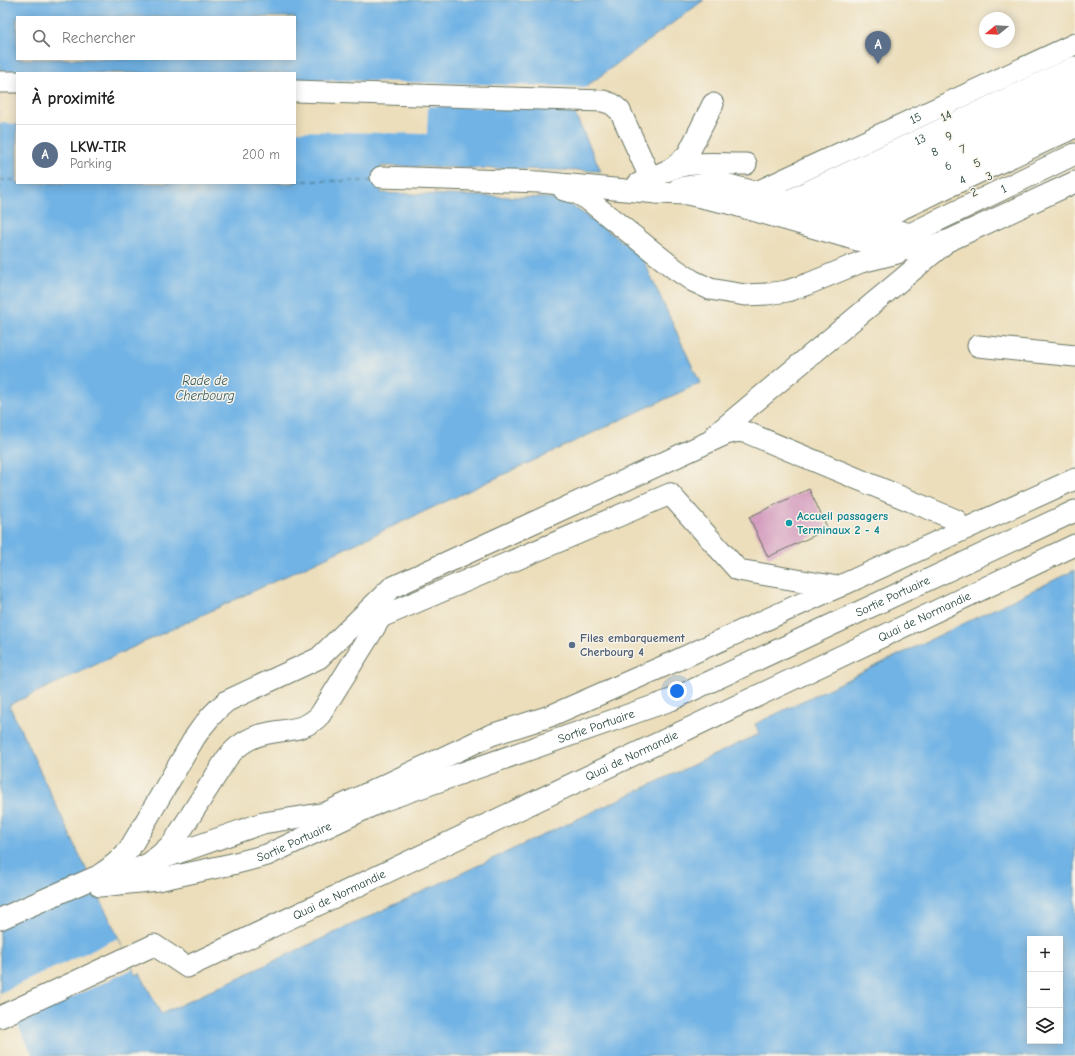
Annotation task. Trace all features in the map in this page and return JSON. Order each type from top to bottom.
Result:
[{"type":"lane","name":"15","points":[[841,216],[1075,44]]},
{"type":"lane","name":"14","points":[[841,216],[1075,56]]},
{"type":"lane","name":"13","points":[[841,216],[1075,67]]},
{"type":"lane","name":"9","points":[[841,216],[1075,77]]},
{"type":"lane","points":[[0,82],[16,82]]},
{"type":"lane","name":"8","points":[[841,216],[1075,86]]},
{"type":"lane","points":[[296,91],[603,101],[612,104],[620,111],[654,186]]},
{"type":"lane","name":"7","points":[[841,216],[1075,97]]},
{"type":"lane","points":[[654,186],[688,154],[713,104]]},
{"type":"lane","name":"6","points":[[841,216],[1075,106]]},
{"type":"lane","name":"5","points":[[841,216],[1075,116]]},
{"type":"lane","name":"4","points":[[841,216],[1075,127]]},
{"type":"lane","name":"3","points":[[841,216],[1075,135]]},
{"type":"lane","name":"2","points":[[841,216],[1075,144]]},
{"type":"lane","name":"1","points":[[841,216],[1075,154]]},
{"type":"lane","points":[[673,168],[696,163],[746,164]]},
{"type":"lane","points":[[841,216],[874,258],[787,291],[745,295],[710,289],[693,281],[675,269],[587,199],[561,189],[381,179],[539,182],[626,190],[654,186],[713,183],[725,184],[841,216],[928,247],[950,240],[1075,182]]},
{"type":"lane","points":[[654,186],[728,203],[892,250],[841,216]]},
{"type":"lane","points":[[704,444],[950,240]]},
{"type":"lane","points":[[978,346],[1075,356]]},
{"type":"lane","points":[[0,920],[98,876],[111,868],[130,848],[195,737],[205,722],[216,710],[227,701],[319,658],[391,588],[726,434],[738,431],[748,433],[956,520]]},
{"type":"lane","points":[[0,931],[150,863],[263,823],[326,813],[491,735],[550,716],[671,663],[1075,480]]},
{"type":"lane","points":[[150,863],[173,843],[227,758],[237,747],[249,739],[260,735],[298,728],[308,725],[316,720],[381,617],[670,494],[738,570],[838,587]]},
{"type":"lane","name":"Sortie Portuaire","points":[[100,886],[158,880],[267,855],[382,801],[672,700],[1075,511]]},
{"type":"lane","name":"Quai de Normandie","points":[[0,1017],[154,946],[187,967],[1075,545]]},
{"type":"water","name":"Rade de Cherbourg","points":[[0,0],[704,0],[588,85],[574,112],[601,171],[381,166],[381,193],[549,198],[569,204],[577,209],[641,255],[700,383],[9,705],[136,975],[140,973],[161,1014],[759,734],[755,724],[1075,570],[1075,1056],[0,1056]]},
{"type":"pier","points":[[0,71],[42,72],[16,72],[16,124],[0,123]]},
{"type":"pier","points":[[296,79],[590,87],[577,110],[428,106],[427,134],[296,131]]},
{"type":"pier","points":[[118,938],[133,969],[17,1023],[33,1056],[0,1056],[0,993]]},
{"type":"building","name":"Accueil passagers Terminaux 2 - 4","points":[[809,489],[828,529],[768,557],[749,517]]},
{"type":"ferry route","points":[[0,180],[16,180]]},
{"type":"ferry route","points":[[296,181],[373,181]]},
{"type":"place","name":"LKW-TIR","points":[[878,64]]},
{"type":"place","name":"Accueil passagers Terminaux 2 - 4","points":[[789,523]]},
{"type":"place","name":"Files embarquement Cherbourg 4","points":[[572,645]]}]
